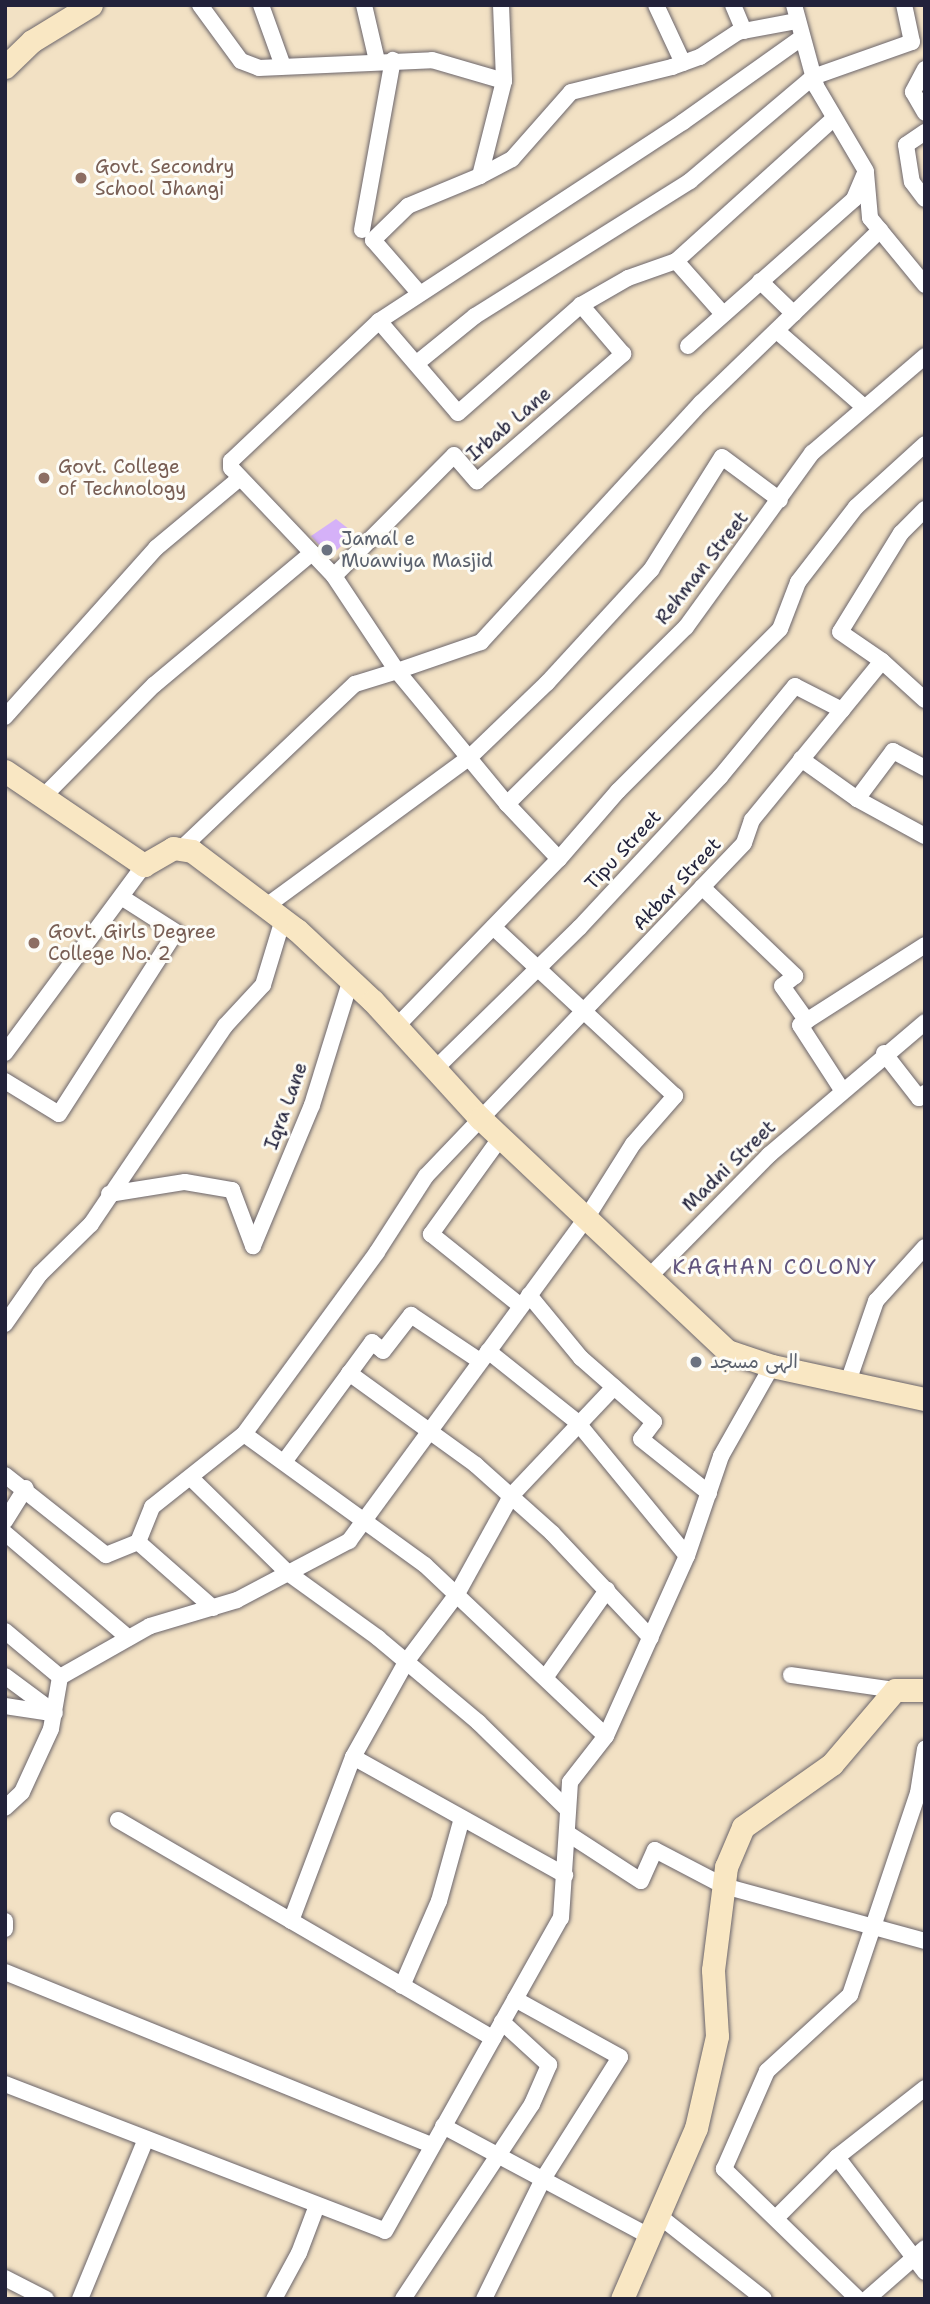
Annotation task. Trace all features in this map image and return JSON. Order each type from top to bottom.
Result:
[{"type":"street","points":[[5,67],[32,41],[91,5]]},
{"type":"street","points":[[200,5],[241,61],[259,68],[385,60],[432,60],[504,81]]},
{"type":"street","points":[[261,5],[283,66]]},
{"type":"street","points":[[362,230],[385,60],[364,5]]},
{"type":"street","points":[[480,176],[504,81],[501,5]]},
{"type":"street","points":[[656,5],[682,63]]},
{"type":"street","points":[[733,5],[744,31]]},
{"type":"street","points":[[417,363],[475,316],[690,181],[813,76],[912,42],[904,5]]},
{"type":"street","points":[[419,293],[373,240],[408,206],[480,176],[512,159],[570,92],[682,63],[744,31],[795,13],[813,76],[832,120],[866,171],[870,218],[925,285]]},
{"type":"street","points":[[559,859],[507,804],[397,671],[334,576],[231,468],[231,461],[379,321],[683,122],[801,38]]},
{"type":"street","points":[[925,69],[913,92],[925,114]]},
{"type":"street","points":[[379,321],[458,413],[581,305],[628,278],[676,261],[832,120]]},
{"type":"street","points":[[925,132],[906,145],[912,182],[925,199]]},
{"type":"street","points":[[688,346],[854,199],[866,171]]},
{"type":"street","points":[[7,1049],[144,865],[183,847],[355,684],[481,642],[570,551],[629,477],[880,230]]},
{"type":"street","points":[[676,261],[723,314]]},
{"type":"street","points":[[760,281],[794,314]]},
{"type":"street","name":"Irbab Lane","points":[[334,576],[454,455],[477,481],[623,354],[581,305]]},
{"type":"street","points":[[777,331],[863,406]]},
{"type":"street","name":"Rehman Street","points":[[507,804],[686,627],[812,453],[863,406],[925,356]]},
{"type":"street","points":[[396,1027],[559,859],[618,791],[780,629],[797,582],[839,529],[925,444]]},
{"type":"street","points":[[5,1324],[11,1303],[91,1224],[225,1026],[263,985],[274,913],[470,757],[547,683],[651,570],[722,457],[780,500]]},
{"type":"street","points":[[5,717],[156,548],[240,478]]},
{"type":"street","points":[[925,509],[901,533],[841,624],[844,638],[882,661],[925,700]]},
{"type":"street","points":[[43,797],[155,685],[312,553]]},
{"type":"street","name":"Akbar Street","points":[[138,1542],[152,1507],[192,1479],[244,1434],[377,1252],[426,1177],[744,843],[752,820],[882,661]]},
{"type":"street","name":"Tipu Street","points":[[434,1070],[538,968],[720,776],[795,686],[842,710]]},
{"type":"street","points":[[857,799],[893,751],[925,768]]},
{"type":"street","points":[[801,759],[857,799],[925,836]]},
{"type":"street","points":[[5,771],[144,865]]},
{"type":"street","points":[[183,847],[227,874],[351,979],[480,1118],[727,1351],[772,1366],[925,1399]]},
{"type":"street","points":[[702,887],[795,976],[782,986],[807,1021]]},
{"type":"street","points":[[5,1081],[59,1114],[176,932],[121,897]]},
{"type":"street","points":[[60,1677],[150,1626],[237,1601],[349,1541],[363,1518],[587,1217],[634,1144],[675,1096],[493,927]]},
{"type":"street","points":[[842,1090],[800,1025],[925,945]]},
{"type":"street","name":"Iqra Lane","points":[[109,1194],[185,1182],[232,1190],[253,1246],[312,1105],[351,979]]},
{"type":"street","name":"Madni Street","points":[[650,1276],[769,1155],[884,1053],[925,1022]]},
{"type":"street","points":[[884,1053],[919,1098],[925,1093]]},
{"type":"street","points":[[501,1137],[431,1234],[525,1300],[581,1358],[654,1422],[641,1439],[709,1493]]},
{"type":"street","points":[[848,1382],[876,1301],[925,1247]]},
{"type":"street","points":[[284,1462],[372,1342],[383,1350],[411,1315],[484,1356],[577,1422],[687,1556]]},
{"type":"street","points":[[5,2084],[316,2208],[385,2231],[561,1918],[566,1808],[570,1782],[606,1736],[687,1556],[722,1456],[772,1366]]},
{"type":"street","points":[[349,1373],[430,1428],[511,1496],[607,1590],[651,1638]]},
{"type":"street","points":[[290,1922],[353,1757],[407,1662],[457,1594],[511,1496],[577,1422],[614,1387]]},
{"type":"street","points":[[244,1434],[363,1518],[457,1594],[606,1736]]},
{"type":"street","points":[[5,1475],[26,1488],[106,1555],[138,1542],[213,1608]]},
{"type":"street","points":[[192,1479],[288,1573],[407,1662],[478,1722],[566,1808]]},
{"type":"street","points":[[5,1521],[26,1488]]},
{"type":"street","points":[[5,1533],[129,1638]]},
{"type":"street","points":[[545,1678],[607,1590]]},
{"type":"street","points":[[5,1631],[60,1677]]},
{"type":"street","points":[[791,1675],[895,1690],[925,1690]]},
{"type":"street","points":[[5,1676],[55,1713]]},
{"type":"street","points":[[5,1808],[22,1792],[55,1713],[60,1677]]},
{"type":"street","points":[[622,2299],[696,2128],[717,2036],[713,1970],[724,1886],[743,1827],[832,1764],[895,1690]]},
{"type":"street","points":[[5,1706],[55,1713]]},
{"type":"street","points":[[858,2299],[777,2217],[724,2169],[767,2071],[849,1995],[918,1793],[925,1749]]},
{"type":"street","points":[[353,1757],[565,1875]]},
{"type":"street","points":[[401,1986],[439,1901],[462,1818]]},
{"type":"street","points":[[117,1820],[493,2038]]},
{"type":"street","points":[[566,1833],[641,1881],[655,1850],[724,1886],[925,1941]]},
{"type":"street","points":[[5,1921],[5,1929]]},
{"type":"street","points":[[5,1972],[432,2145]]},
{"type":"street","points":[[484,2299],[543,2179],[620,2057],[515,1999]]},
{"type":"street","points":[[404,2299],[532,2104],[549,2064],[502,2022]]},
{"type":"street","points":[[777,2217],[837,2157],[925,2088]]},
{"type":"street","points":[[443,2126],[543,2179],[653,2226],[764,2299]]},
{"type":"street","points":[[80,2299],[146,2139]]},
{"type":"street","points":[[837,2157],[919,2252],[925,2272]]},
{"type":"street","points":[[274,2299],[299,2253],[316,2208]]},
{"type":"street","points":[[867,2299],[919,2252]]},
{"type":"street","points":[[5,2278],[46,2299]]},
{"type":"building","name":"Jamal e Muawiya Masjid","points":[[336,519],[354,533],[330,557],[311,536]]},
{"type":"place","name":"Govt. Secondry School Jhangi","points":[[81,178]]},
{"type":"place","name":"Govt. College of Technology","points":[[44,478]]},
{"type":"place","name":"Jamal e Muawiya Masjid","points":[[327,550]]},
{"type":"place","name":"Govt. Girls Degree College No. 2","points":[[34,943]]},
{"type":"place","name":"الہی مسجد","points":[[696,1362]]},
{"type":"district","name":"KAGHAN COLONY","points":[[775,1267]]}]
